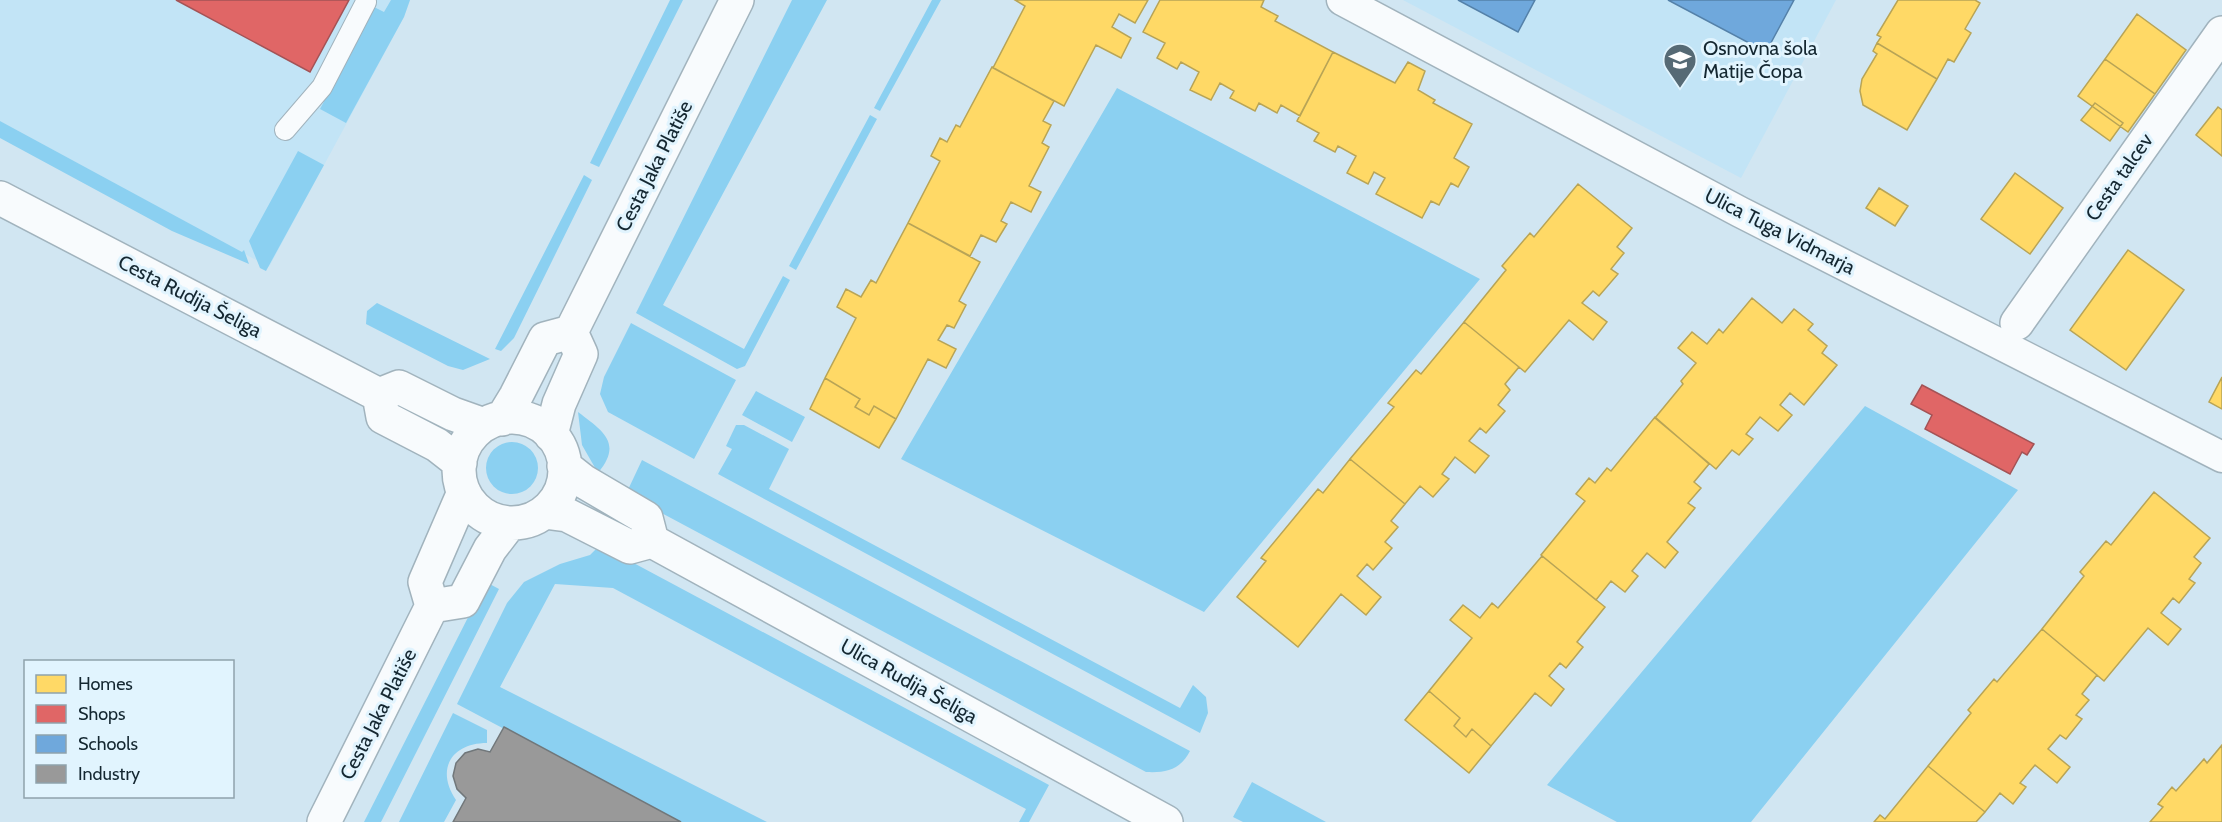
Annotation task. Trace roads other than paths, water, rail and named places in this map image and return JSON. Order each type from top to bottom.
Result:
[{"type":"street","name":"Cesta Jaka Platiše","points":[[571,332],[737,0]]},
{"type":"street","name":"Ulica Tuga Vidmarja","points":[[1342,0],[1740,212],[2222,457]]},
{"type":"street","name":"Cesta talcev","points":[[2016,323],[2222,33]]},
{"type":"street","name":"Cesta Rudija Šeliga","points":[[0,198],[379,395]]},
{"type":"street","points":[[510,523],[482,563],[463,601],[432,606],[425,582],[462,477],[467,441],[493,422],[516,396],[545,339],[571,332],[581,354],[559,404],[551,435]]},
{"type":"street","points":[[399,387],[453,414],[493,422],[528,419],[551,435],[564,458],[565,475],[560,492],[544,512],[525,521],[510,523],[495,520],[481,513],[469,502],[462,477],[437,445],[383,417],[379,395],[399,387]]},
{"type":"street","points":[[544,512],[567,515],[630,547],[652,541],[646,518],[583,482],[564,466]]},
{"type":"street","name":"Ulica Rudija Šeliga","points":[[652,541],[1166,822]]},
{"type":"street","name":"Cesta Jaka Platiše","points":[[324,822],[432,606]]},
{"type":"lane","points":[[285,130],[321,87],[366,2]]},
{"type":"place","name":"Osnovna šola Matije Čopa","points":[[1680,89]]}]
